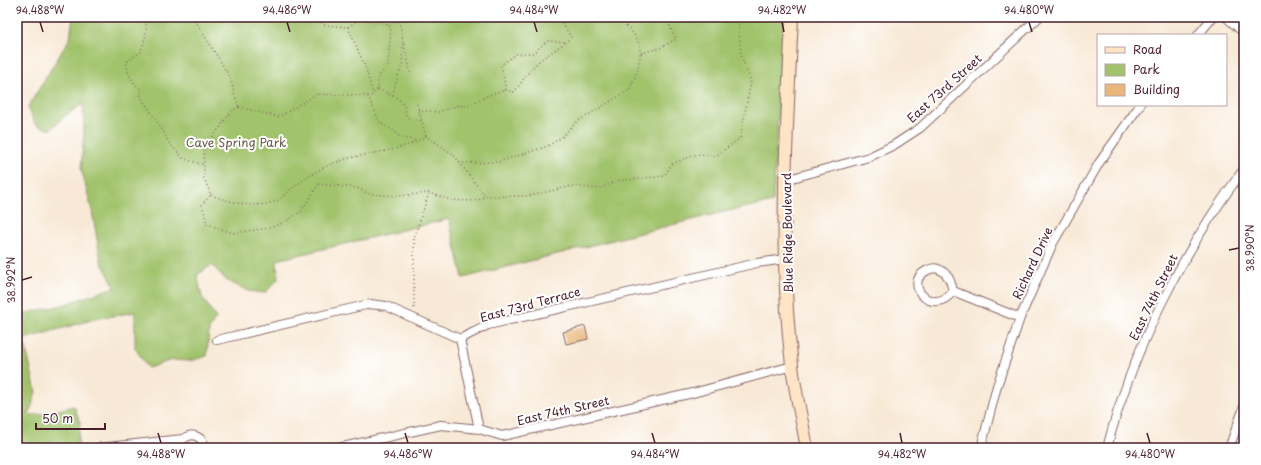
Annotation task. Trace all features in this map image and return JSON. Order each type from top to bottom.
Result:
[{"type":"main road","name":"Blue Ridge Boulevard","points":[[792,17],[785,180],[785,259],[792,366],[807,448]]},
{"type":"street","name":"East 73rd Street","points":[[785,180],[869,157],[914,133],[1039,17]]},
{"type":"street","points":[[1199,34],[1213,17]]},
{"type":"street","points":[[1226,17],[1244,33]]},
{"type":"street","name":"Richard Drive","points":[[981,448],[997,386],[1020,318],[1053,243],[1099,163],[1139,106]]},
{"type":"street","name":"East 74th Street","points":[[1107,448],[1113,425],[1137,357],[1161,304],[1195,240],[1244,169]]},
{"type":"street","name":"East 73rd Terrace","points":[[460,339],[488,325],[630,291],[757,263],[785,259]]},
{"type":"street","points":[[932,268],[938,268],[946,273],[951,282],[953,291],[950,296],[941,301],[930,301],[922,296],[918,287],[918,279],[923,273],[932,268]]},
{"type":"street","points":[[953,291],[1020,318]]},
{"type":"street","points":[[217,340],[370,304],[386,306],[460,339],[479,429]]},
{"type":"street","name":"East 74th Street","points":[[338,448],[441,425],[479,429],[502,436],[693,393],[792,366]]},
{"type":"street","points":[[1229,448],[1244,407]]},
{"type":"street","points":[[97,448],[183,439],[190,435],[197,435],[202,440],[202,444]]},
{"type":"path","points":[[143,17],[146,22],[147,29],[141,52],[126,62],[128,72],[135,85],[141,89],[141,97],[169,143],[184,159],[205,165]]},
{"type":"path","points":[[193,17],[230,77],[239,107]]},
{"type":"path","points":[[315,17],[325,25],[348,27],[363,17],[384,21],[391,28],[388,66],[378,77],[378,89],[373,94],[368,96],[317,94],[279,117],[239,107],[232,110],[204,150],[204,178],[211,195],[232,203],[256,205],[275,202],[305,179],[327,166],[357,156],[396,148],[417,141],[426,136]]},
{"type":"path","points":[[398,17],[411,75]]},
{"type":"path","points":[[418,110],[438,112],[459,105],[467,106],[489,95],[506,90],[514,92],[537,63],[571,37],[558,17]]},
{"type":"path","points":[[459,163],[498,162],[548,146],[562,137],[574,123],[629,90],[633,83],[641,52],[636,39],[619,17]]},
{"type":"path","points":[[641,52],[660,48],[676,39],[667,17]]},
{"type":"path","points":[[211,195],[202,204],[207,224],[233,233],[269,228],[285,222],[301,211],[319,184],[357,188],[369,194],[398,196],[430,192],[451,200],[471,201],[479,200],[485,196],[529,196],[572,186],[599,190],[617,181],[664,176],[672,164],[697,154],[716,156],[740,138],[752,81],[741,55],[738,17]]},
{"type":"path","points":[[348,27],[366,69],[373,94]]},
{"type":"path","points":[[393,96],[402,64],[403,41]]},
{"type":"path","points":[[506,90],[501,65],[516,54],[533,53],[547,41],[566,42]]},
{"type":"path","points":[[378,89],[393,96],[402,103],[406,116],[412,120],[422,121]]},
{"type":"path","points":[[368,96],[380,123],[394,130],[400,137],[417,141]]},
{"type":"path","points":[[417,104],[426,136],[453,154],[485,196]]},
{"type":"path","points":[[414,319],[414,238],[430,192]]},
{"type":"green space","name":"Cave Spring Park","points":[[73,17],[784,17],[773,202],[723,212],[463,278],[449,219],[277,260],[278,279],[265,293],[248,291],[226,280],[212,265],[197,275],[202,297],[216,318],[209,329],[207,356],[190,361],[172,360],[148,368],[135,348],[135,312],[95,319],[24,339],[36,392],[29,415],[43,414],[74,406],[80,422],[78,445],[67,448],[33,448],[21,441],[19,448],[17,448],[17,315],[63,305],[115,287],[101,261],[92,211],[81,168],[84,133],[83,104],[69,113],[49,130],[35,124],[28,107],[70,38]]},
{"type":"building","points":[[585,326],[588,339],[566,344],[563,332]]}]
